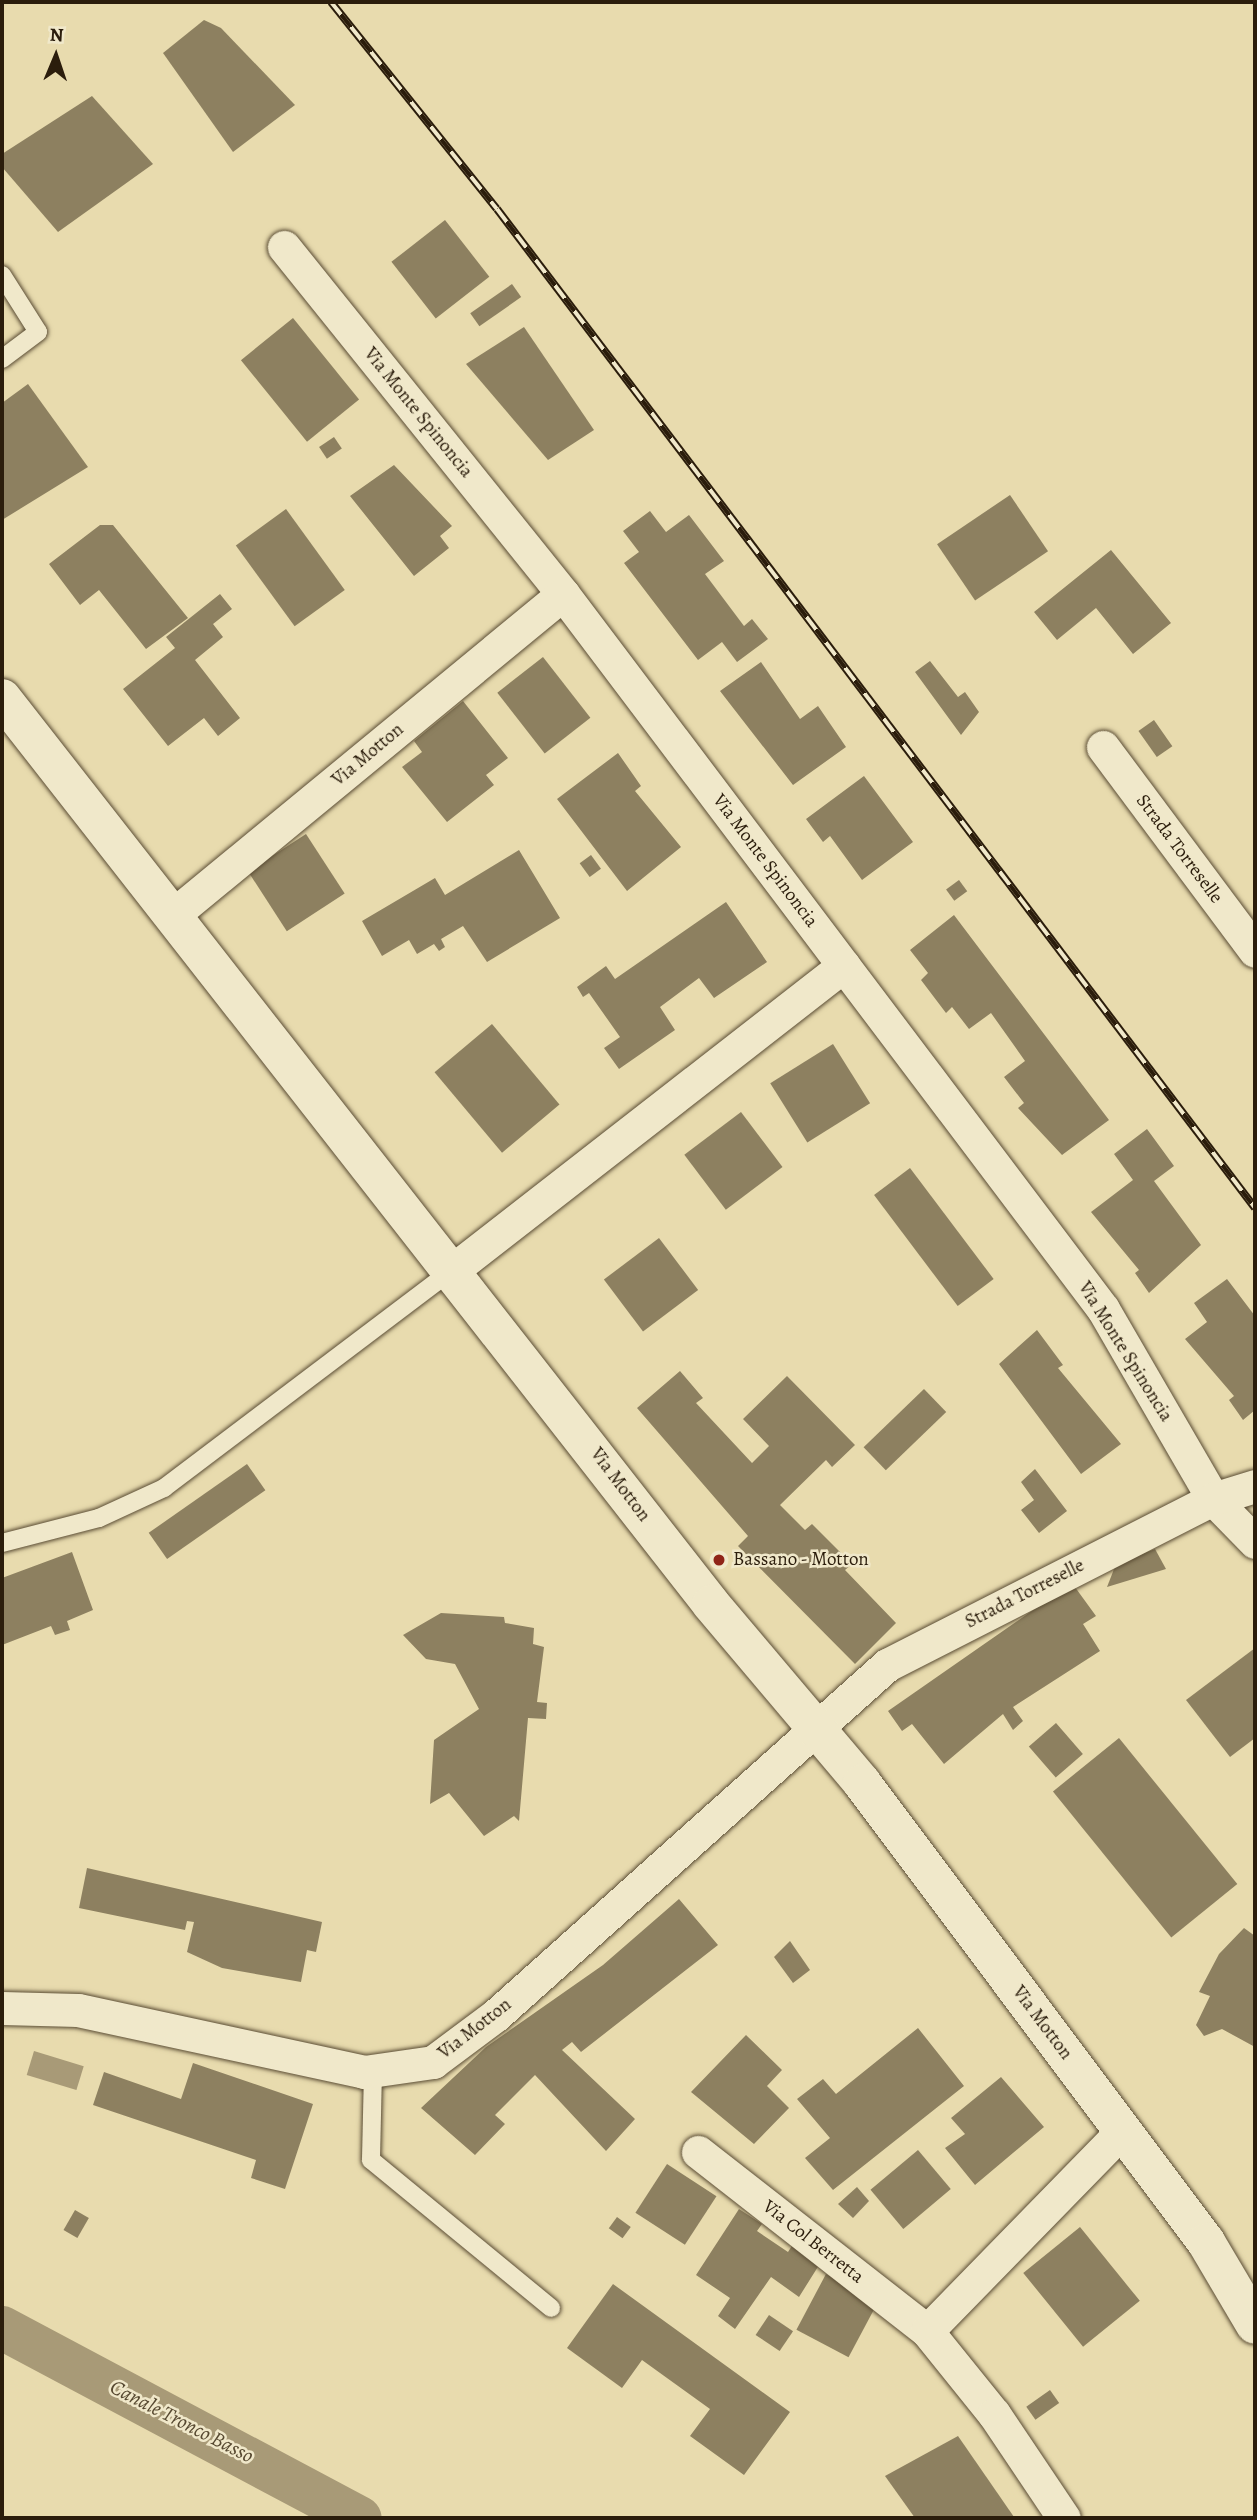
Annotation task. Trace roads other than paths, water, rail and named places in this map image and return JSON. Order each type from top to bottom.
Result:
[{"type":"main road","name":"Via Motton","points":[[2,698],[454,1269],[814,1732],[862,1783],[1206,2242],[1255,2325]]},
{"type":"street","name":"Via Monte Spinoncia","points":[[284,247],[563,594],[1103,1309],[1213,1499],[1255,1542]]},
{"type":"street","name":"Via Motton","points":[[173,915],[563,594]]},
{"type":"street","name":"Strada Torreselle","points":[[1103,747],[1255,951]]},
{"type":"street","points":[[454,1269],[844,965]]},
{"type":"street","name":"Strada Torreselle","points":[[814,1732],[887,1665],[1213,1499],[1255,1486]]},
{"type":"street","name":"Via Motton","points":[[2,2008],[78,2010],[373,2071],[433,2062],[496,2015],[814,1732]]},
{"type":"street","points":[[927,2331],[1122,2131]]},
{"type":"street","name":"Via Col Berretta","points":[[698,2152],[927,2331],[1064,2518]]},
{"type":"lane","points":[[2,275],[38,332],[2,359]]},
{"type":"lane","points":[[2,1543],[99,1518],[164,1488],[454,1269]]},
{"type":"lane","points":[[373,2071],[371,2160],[551,2308]]},
{"type":"waterway","name":"Canale Tronco Basso","points":[[2,2328],[360,2518]]},
{"type":"railway","points":[[331,2],[497,209],[1255,1208]]},
{"type":"place","name":"Bassano - Motton","points":[[719,1560]]}]
